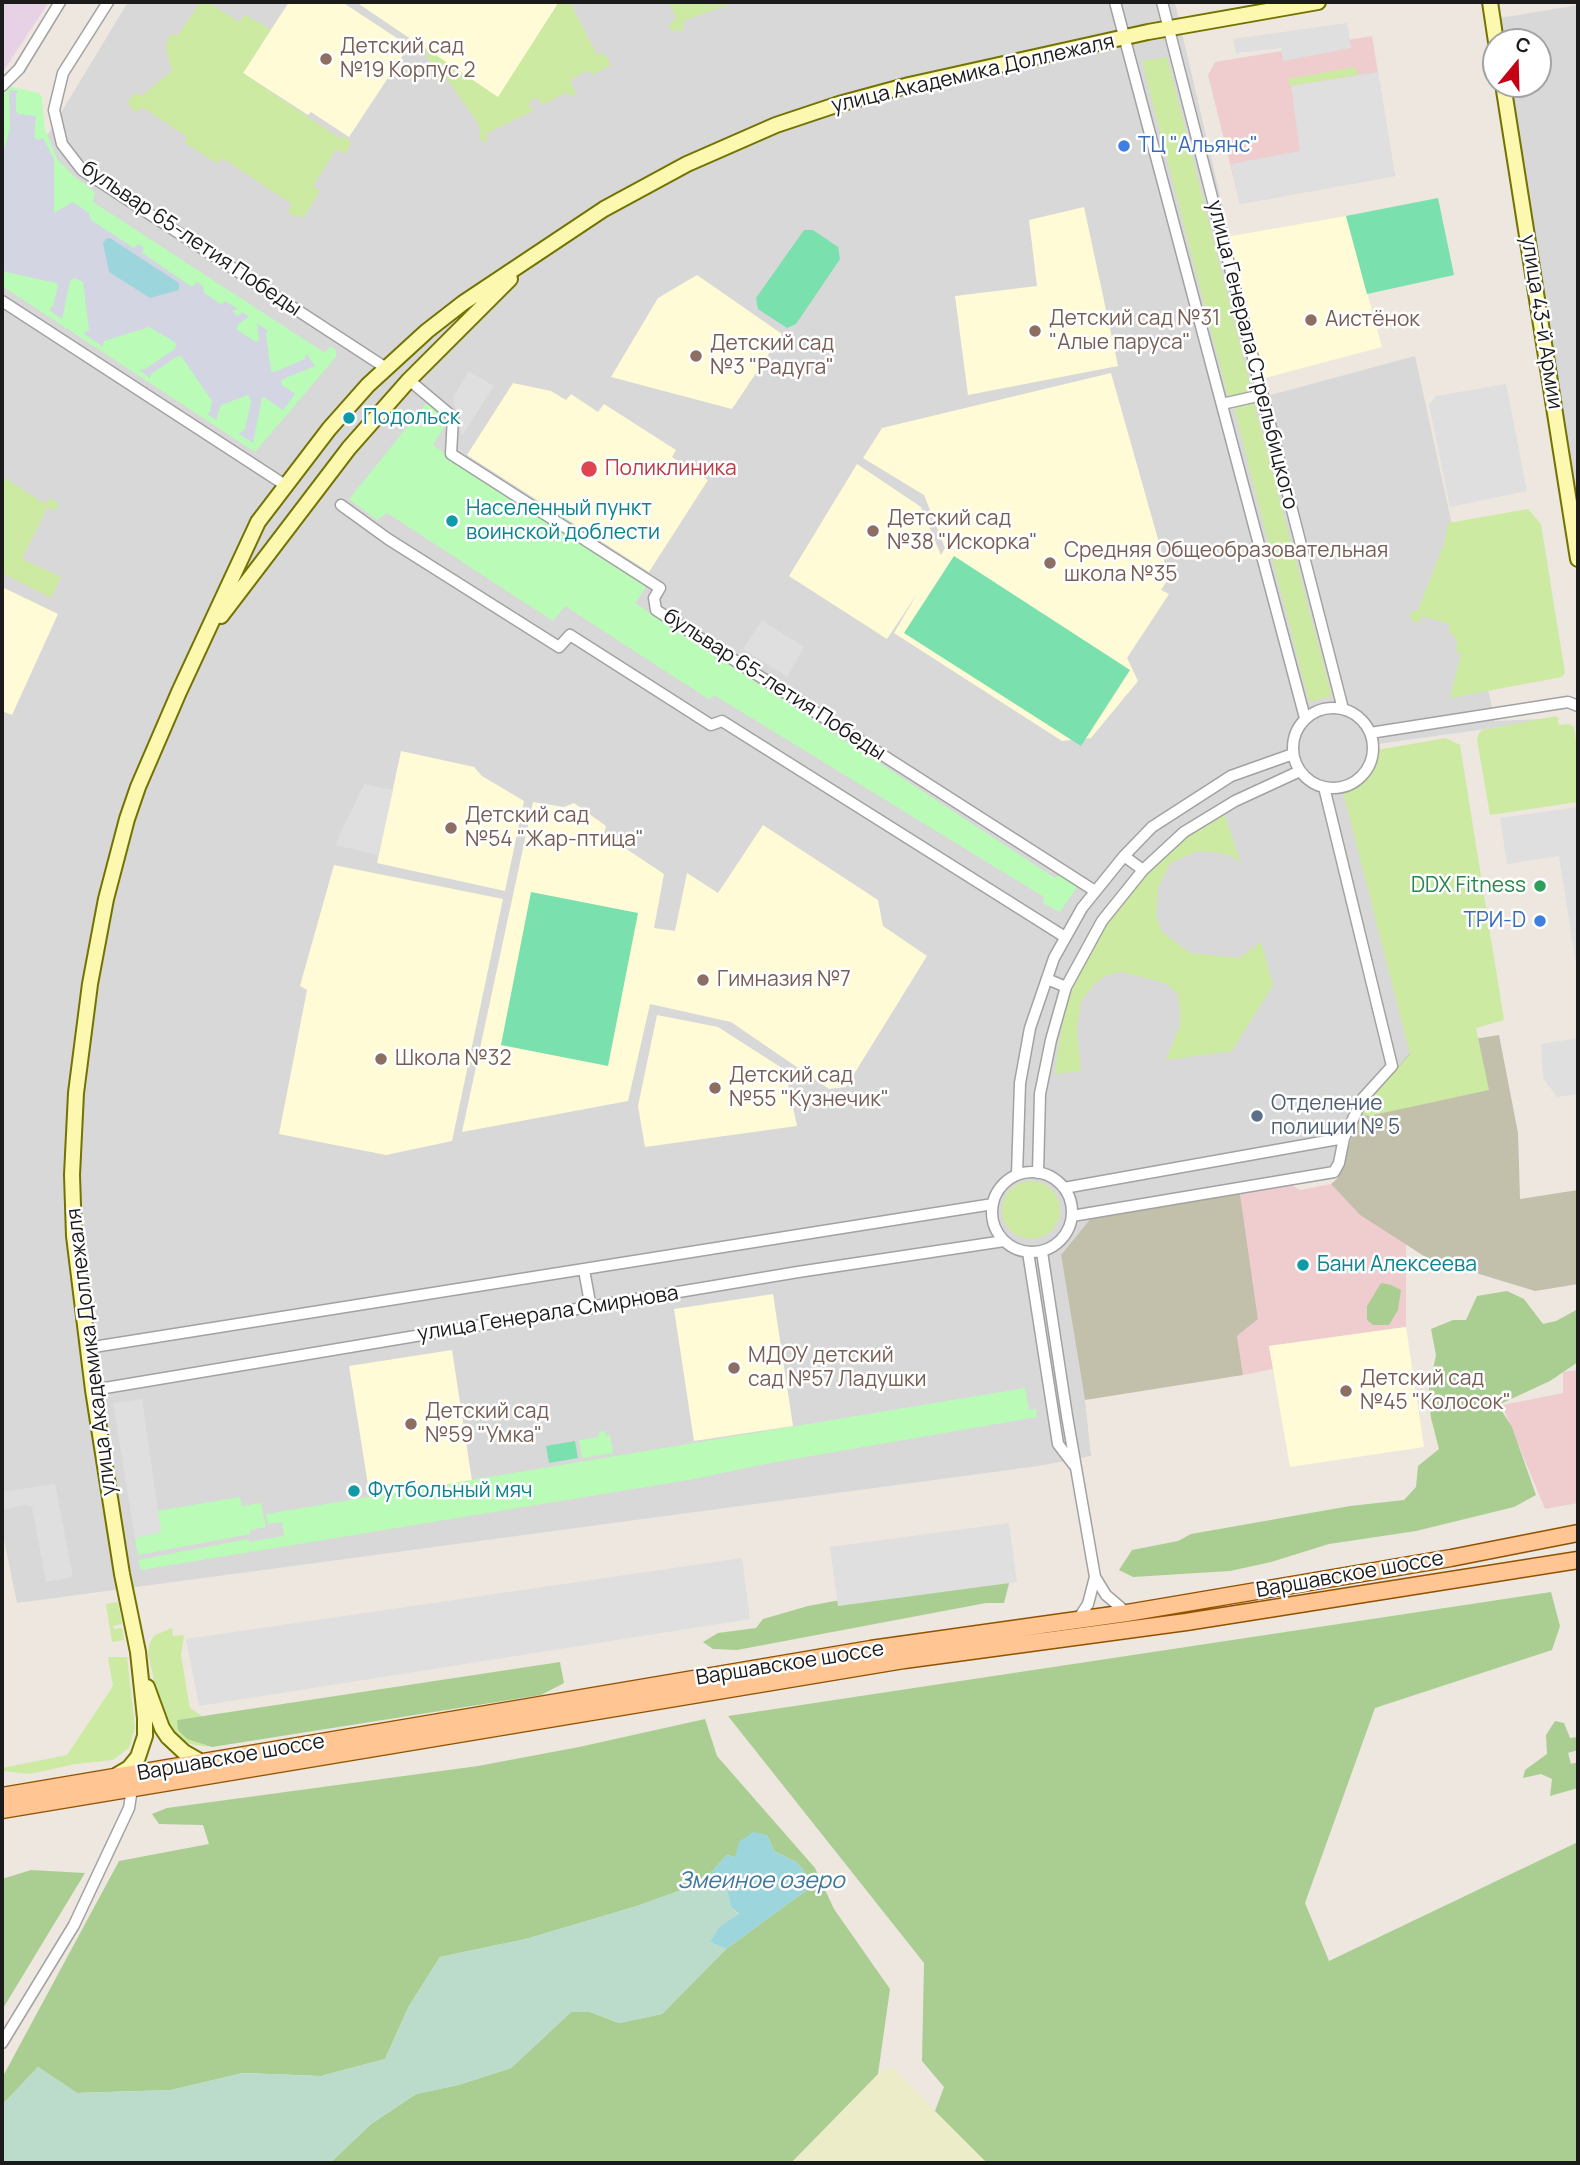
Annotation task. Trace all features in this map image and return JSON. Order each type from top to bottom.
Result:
[{"type":"main road","name":"улица Академика Доллежаля","points":[[110,1779],[130,1768],[143,1747],[145,1718],[140,1666],[122,1574],[93,1390],[74,1236],[72,1175],[76,1093],[90,984],[106,899],[138,787],[258,522],[329,429],[386,368],[427,331],[463,303],[604,209],[676,169],[776,125],[909,85],[1169,28],[1318,2]]},
{"type":"main road","points":[[1492,6],[1494,28]]},
{"type":"main road","name":"улица 43-й Армии","points":[[1505,98],[1578,559]]},
{"type":"main road","name":"улица Академика Доллежаля","points":[[205,636],[349,448],[409,380],[534,256]]},
{"type":"main road","points":[[427,331],[440,334],[444,346]]},
{"type":"main road","points":[[258,522],[266,536],[277,543]]},
{"type":"main road","name":"Варшавское шоссе","points":[[2,1796],[205,1764],[872,1649],[1127,1613],[1451,1558],[1578,1533]]},
{"type":"main road","name":"Варшавское шоссе","points":[[2,1810],[917,1658],[1185,1622],[1558,1562],[1578,1562]]},
{"type":"main road","name":"улица Академика Доллежаля","points":[[140,1666],[162,1728],[184,1752],[205,1764]]},
{"type":"street","points":[[2,86],[19,69],[60,2]]},
{"type":"street","name":"бульвар 65-летия Победы","points":[[108,2],[63,73],[54,110],[62,145],[82,170],[386,368]]},
{"type":"street","name":"улица Генерала Стрельбицкого","points":[[1115,2],[1305,719]]},
{"type":"street","name":"улица Генерала Стрельбицкого","points":[[1162,2],[1343,709]]},
{"type":"street","points":[[2,301],[285,485]]},
{"type":"street","name":"бульвар 65-летия Победы","points":[[409,380],[453,417],[451,454],[660,588],[654,598],[656,610],[1095,891]]},
{"type":"street","points":[[1222,404],[1262,395]]},
{"type":"street","points":[[341,505],[388,539],[559,647],[570,635],[711,725],[722,721],[1065,937]]},
{"type":"street","points":[[1370,733],[1573,704],[1578,694]]},
{"type":"street","points":[[1322,709],[1343,709],[1364,722],[1373,745],[1372,757],[1359,778],[1349,785],[1324,787],[1315,784],[1300,771],[1293,754],[1293,741],[1297,729],[1305,719],[1322,709]]},
{"type":"street","points":[[1017,1175],[1020,1083],[1030,1028],[1065,937],[1095,891],[1152,827],[1231,776],[1293,754]]},
{"type":"street","points":[[1038,1172],[1040,1094],[1051,1040],[1066,987],[1102,920],[1143,870],[1184,832],[1211,814],[1300,771]]},
{"type":"street","points":[[1072,1216],[1334,1172],[1339,1163],[1344,1138],[1363,1098],[1392,1066],[1324,787]]},
{"type":"street","points":[[1124,856],[1143,870]]},
{"type":"street","points":[[1047,979],[1066,987]]},
{"type":"street","points":[[1064,1188],[1344,1138]]},
{"type":"street","points":[[1038,1172],[1048,1175],[1064,1188],[1071,1199],[1072,1216],[1064,1237],[1054,1247],[1041,1252],[1028,1252],[1015,1249],[1004,1241],[996,1230],[993,1204],[1002,1186],[1017,1175],[1038,1172]]},
{"type":"street","name":"улица Генерала Смирнова","points":[[87,1348],[993,1204]]},
{"type":"street","name":"улица Генерала Смирнова","points":[[93,1390],[798,1272],[1004,1241]]},
{"type":"street","points":[[1028,1252],[1058,1444],[1075,1466]]},
{"type":"street","points":[[1041,1252],[1095,1577],[1106,1595],[1127,1613]]},
{"type":"street","points":[[584,1270],[591,1308]]},
{"type":"street","points":[[1054,1418],[1067,1416]]},
{"type":"street","points":[[1077,1621],[1088,1604],[1095,1577]]},
{"type":"street","points":[[2,2043],[75,1925],[129,1808],[132,1789]]},
{"type":"shaded area","points":[[2,2],[49,2],[2,73]]},
{"type":"shaded area","points":[[128,2],[1177,2],[1175,3],[1267,396],[1415,356],[1495,721],[1565,718],[1378,744],[1376,762],[1363,782],[1410,1053],[1361,1110],[1338,1178],[1091,1218],[1061,1255],[1085,1400],[1091,1456],[1038,1466],[17,1603],[2,1530],[2,210]]},
{"type":"shaded area","name":"Детский сад №19 Корпус 2","points":[[289,2],[342,2],[409,46],[349,137],[311,112],[308,115],[243,73]]},
{"type":"shaded area","points":[[356,2],[559,2],[498,98]]},
{"type":"shaded area","points":[[1578,5],[1578,507],[1512,98],[1552,98],[1552,28],[1502,28],[1500,18]]},
{"type":"shaded area","points":[[1347,23],[1351,48],[1283,61],[1281,48],[1236,53],[1233,39]]},
{"type":"shaded area","points":[[1372,36],[1395,176],[1240,204],[1208,75],[1215,62]]},
{"type":"shaded area","points":[[1378,72],[1395,176],[1240,204],[1231,164],[1300,151],[1291,86]]},
{"type":"shaded area","points":[[9,90],[18,91],[18,114],[36,116],[34,137],[38,140],[43,138],[54,159],[54,213],[73,202],[89,213],[91,220],[134,248],[138,244],[144,248],[142,253],[192,287],[197,282],[204,287],[203,292],[219,303],[225,301],[238,309],[233,311],[235,314],[238,316],[242,312],[249,317],[238,324],[237,330],[256,342],[259,340],[257,323],[268,331],[266,334],[271,371],[305,359],[306,353],[315,366],[281,380],[282,385],[295,394],[283,410],[262,398],[253,443],[239,434],[245,429],[251,401],[248,395],[221,405],[216,420],[207,414],[212,401],[181,356],[151,374],[150,378],[139,370],[145,369],[175,349],[176,344],[173,341],[149,327],[104,341],[103,347],[83,333],[89,330],[83,282],[74,278],[70,281],[62,319],[49,310],[53,306],[58,285],[56,283],[2,271],[2,151],[10,127]]},
{"type":"shaded area","name":"Детский сад №31 \"Алые паруса\"","points":[[1084,207],[1118,366],[968,395],[955,296],[1037,286],[1029,220]]},
{"type":"shaded area","name":"Аистёнок","points":[[1346,216],[1382,347],[1261,379],[1226,237]]},
{"type":"shaded area","name":"Детский сад №3 \"Радуга\"","points":[[697,275],[782,334],[732,409],[611,377],[658,298]]},
{"type":"shaded area","points":[[469,371],[494,386],[462,436],[453,397]]},
{"type":"shaded area","name":"Средняя Общеобразовательная школа №35","points":[[1111,373],[1169,578],[1161,590],[1169,594],[1127,658],[1138,681],[1091,738],[1062,741],[894,633],[917,594],[887,639],[789,576],[857,464],[921,507],[941,555],[945,548],[924,495],[863,458],[882,428]]},
{"type":"shaded area","name":"Поликлиника","points":[[513,383],[551,391],[566,400],[571,394],[598,412],[604,404],[676,450],[672,457],[708,480],[649,572],[467,455]]},
{"type":"shaded area","points":[[1506,384],[1527,491],[1450,507],[1429,405],[1436,396]]},
{"type":"shaded area","points":[[2,587],[58,614],[12,715],[2,711]]},
{"type":"shaded area","points":[[762,620],[804,647],[787,677],[743,649]]},
{"type":"shaded area","name":"Детский сад №54 \"Жар-птица\"","points":[[401,751],[474,767],[482,776],[524,801],[505,891],[377,863]]},
{"type":"shaded area","points":[[364,784],[393,790],[378,855],[335,845]]},
{"type":"shaded area","name":"Гимназия №7","points":[[533,802],[564,807],[574,803],[606,826],[604,834],[664,874],[654,928],[675,931],[687,873],[718,893],[763,825],[878,900],[883,926],[927,956],[846,1087],[829,1089],[731,1022],[650,1004],[628,1101],[462,1132]]},
{"type":"shaded area","points":[[1577,807],[1578,977],[1559,856],[1507,864],[1500,818]]},
{"type":"shaded area","name":"Школа №32","points":[[334,865],[503,899],[452,1141],[386,1155],[279,1134],[307,990],[300,986]]},
{"type":"shaded area","name":"Детский сад №55 \"Кузнечик\"","points":[[657,1015],[718,1027],[785,1070],[797,1126],[645,1147],[638,1106]]},
{"type":"shaded area","points":[[1499,1035],[1518,1133],[1520,1199],[1578,1190],[1578,1284],[1535,1291],[1427,1258],[1360,1215],[1331,1184],[1338,1178],[1361,1110],[1410,1053],[1443,1044]]},
{"type":"shaded area","points":[[1578,1038],[1578,1094],[1557,1097],[1543,1078],[1541,1044]]},
{"type":"shaded area","points":[[1331,1184],[1360,1215],[1406,1244],[1406,1327],[1269,1346],[1273,1369],[1243,1375],[1237,1336],[1258,1319],[1240,1194],[1291,1185],[1300,1190]]},
{"type":"shaded area","points":[[1240,1194],[1258,1319],[1237,1336],[1243,1375],[1085,1400],[1061,1255],[1091,1218]]},
{"type":"shaded area","name":"МДОУ детский сад №57 Ладушки","points":[[773,1294],[793,1426],[694,1441],[674,1309]]},
{"type":"shaded area","name":"Детский сад №45 \"Колосок\"","points":[[1406,1327],[1424,1447],[1290,1467],[1269,1346]]},
{"type":"shaded area","name":"Детский сад №59 \"Умка\"","points":[[452,1350],[472,1481],[370,1497],[349,1366]]},
{"type":"shaded area","points":[[1578,1370],[1578,1503],[1545,1509],[1502,1405],[1563,1393],[1563,1372]]},
{"type":"shaded area","points":[[142,1399],[161,1532],[135,1538],[113,1403]]},
{"type":"shaded area","points":[[55,1484],[73,1577],[46,1582],[32,1507],[26,1505],[2,1510],[2,1492]]},
{"type":"shaded area","points":[[1009,1523],[1017,1582],[838,1606],[830,1547]]},
{"type":"shaded area","points":[[742,1558],[750,1619],[199,1706],[186,1639]]},
{"type":"green space","points":[[201,2],[208,2],[239,22],[245,15],[271,29],[243,73],[339,138],[343,136],[351,142],[346,154],[336,149],[313,186],[320,191],[304,217],[294,216],[288,211],[292,204],[222,158],[218,164],[185,143],[187,137],[142,107],[136,112],[129,105],[133,95],[136,93],[141,96],[172,71],[166,49],[167,41],[171,34],[177,36]]},
{"type":"green space","points":[[559,2],[570,2],[597,55],[604,53],[611,65],[592,75],[588,70],[570,80],[576,94],[571,97],[567,92],[542,105],[537,97],[528,103],[533,111],[487,133],[487,142],[481,141],[479,125],[447,79],[438,83],[424,47],[498,97]]},
{"type":"green space","points":[[668,2],[736,2],[683,21],[684,30],[672,31],[669,26],[676,17]]},
{"type":"green space","points":[[1167,57],[1252,391],[1228,397],[1142,61]]},
{"type":"green space","points":[[1354,67],[1359,75],[1291,86],[1287,79]]},
{"type":"green space","points":[[12,87],[39,93],[42,97],[45,130],[57,159],[95,192],[93,202],[325,353],[330,346],[336,350],[336,357],[255,452],[2,286],[2,91]]},
{"type":"green space","points":[[1438,198],[1454,275],[1367,294],[1346,216]]},
{"type":"green space","points":[[804,230],[813,230],[838,247],[840,259],[796,324],[787,328],[758,309],[756,298]]},
{"type":"green space","points":[[429,400],[451,415],[433,445],[646,587],[635,603],[1055,878],[1060,874],[1078,886],[1060,912],[1043,903],[1044,897],[714,695],[710,700],[565,606],[553,621],[387,513],[377,520],[349,499]]},
{"type":"green space","points":[[1254,403],[1332,696],[1309,702],[1234,408]]},
{"type":"green space","points":[[2,476],[45,504],[50,498],[59,504],[56,510],[47,508],[22,559],[61,577],[51,598],[2,573]]},
{"type":"green space","points":[[1528,509],[1541,524],[1565,673],[1562,677],[1450,698],[1461,654],[1456,652],[1457,641],[1448,631],[1450,624],[1422,616],[1419,623],[1415,622],[1410,618],[1412,610],[1417,612],[1444,544],[1448,523]]},
{"type":"green space","points":[[954,556],[1130,670],[1081,746],[904,633]]},
{"type":"green space","points":[[1557,716],[1559,725],[1569,724],[1574,727],[1578,755],[1578,802],[1490,815],[1477,740],[1479,733],[1482,730]]},
{"type":"green space","points":[[1446,738],[1460,745],[1504,1020],[1476,1028],[1489,1090],[1369,1116],[1360,1114],[1361,1110],[1410,1054],[1343,792],[1363,782],[1376,762],[1377,750]]},
{"type":"green space","points":[[1224,813],[1241,864],[1233,857],[1198,851],[1170,863],[1158,888],[1156,916],[1162,932],[1190,953],[1239,958],[1261,942],[1273,985],[1232,1051],[1166,1060],[1181,1023],[1178,994],[1165,983],[1121,972],[1107,975],[1096,982],[1081,1001],[1077,1029],[1081,1071],[1055,1074],[1059,1040],[1072,984],[1109,919],[1148,870],[1179,842]]},
{"type":"green space","points":[[531,892],[638,913],[608,1066],[501,1045]]},
{"type":"green space","points":[[1031,1181],[1042,1183],[1055,1194],[1060,1210],[1058,1221],[1047,1234],[1031,1239],[1020,1237],[1007,1226],[1002,1210],[1004,1199],[1015,1186]]},
{"type":"green space","points":[[1381,1283],[1401,1290],[1398,1310],[1389,1325],[1373,1325],[1367,1320],[1367,1306]]},
{"type":"green space","points":[[1507,1291],[1524,1299],[1543,1324],[1556,1321],[1578,1309],[1578,1362],[1550,1381],[1498,1405],[1512,1427],[1536,1495],[1514,1507],[1416,1531],[1329,1544],[1271,1562],[1230,1571],[1133,1577],[1119,1570],[1132,1550],[1178,1541],[1191,1534],[1350,1506],[1404,1500],[1416,1487],[1418,1466],[1439,1449],[1428,1394],[1436,1355],[1431,1329],[1453,1320],[1466,1320],[1477,1296]]},
{"type":"green space","points":[[1025,1388],[1029,1410],[1036,1409],[1037,1417],[765,1464],[694,1479],[141,1570],[138,1560],[248,1539],[249,1542],[284,1536],[282,1522],[268,1524],[266,1514]]},
{"type":"green space","points":[[605,1431],[606,1436],[610,1435],[613,1453],[582,1458],[579,1440],[599,1437],[599,1432]]},
{"type":"green space","points":[[575,1441],[578,1458],[549,1463],[546,1446]]},
{"type":"green space","points":[[240,1497],[242,1506],[261,1503],[266,1527],[250,1530],[250,1534],[138,1555],[135,1538],[161,1532],[157,1511]]},
{"type":"green space","points":[[1011,1576],[1004,1603],[986,1603],[737,1650],[713,1649],[703,1642],[718,1633],[756,1628],[763,1619],[808,1606],[910,1587]]},
{"type":"green space","points":[[1551,1592],[1560,1626],[1552,1650],[1375,1708],[1305,1903],[1329,1961],[1578,1842],[1578,2163],[987,2163],[935,2111],[944,2087],[922,2061],[924,1963],[728,1716]]},
{"type":"green space","points":[[118,1602],[122,1624],[113,1626],[114,1629],[122,1628],[124,1640],[112,1642],[106,1604]]},
{"type":"green space","points":[[172,1628],[173,1636],[184,1635],[181,1655],[190,1708],[202,1716],[177,1720],[185,1737],[212,1747],[177,1739],[162,1717],[148,1653],[150,1642],[155,1635]]},
{"type":"green space","points":[[108,1657],[127,1657],[135,1728],[129,1748],[113,1760],[75,1764],[30,1774],[2,1771],[2,1768],[67,1755],[113,1686]]},
{"type":"green space","points":[[560,1662],[564,1683],[541,1695],[212,1747],[187,1739],[178,1730],[177,1720]]},
{"type":"green space","points":[[705,1719],[717,1756],[815,1868],[834,1909],[890,1989],[878,2074],[791,2163],[330,2163],[371,2124],[416,2094],[458,2085],[511,2068],[571,2012],[590,2012],[619,2023],[662,2014],[726,1949],[815,1884],[796,1862],[774,1851],[767,1835],[735,1857],[727,1855],[701,1883],[637,1906],[526,1939],[440,1957],[409,2006],[385,2059],[321,2076],[243,2073],[171,2090],[77,2093],[38,2067],[2,2105],[2,2078],[119,1861],[209,1844],[203,1825],[159,1824],[152,1814],[167,1808],[478,1766]]},
{"type":"green space","points":[[1555,1721],[1564,1723],[1570,1738],[1578,1737],[1578,1750],[1568,1753],[1571,1764],[1578,1762],[1578,1788],[1550,1796],[1552,1779],[1541,1774],[1523,1778],[1525,1770],[1547,1754],[1546,1735]]},
{"type":"green space","points":[[31,1870],[85,1873],[2,2010],[2,1879]]},
{"type":"green space","points":[[701,1883],[713,1891],[727,1889],[731,1907],[739,1915],[719,1927],[710,1942],[726,1949],[662,2014],[619,2023],[590,2012],[571,2012],[511,2068],[458,2085],[416,2094],[371,2124],[330,2163],[2,2163],[2,2105],[38,2067],[77,2093],[171,2090],[243,2073],[321,2076],[385,2059],[409,2006],[440,1957],[526,1939],[637,1906]]},
{"type":"green space","points":[[892,2067],[988,2163],[791,2163],[878,2074]]},
{"type":"water","points":[[110,238],[179,283],[179,290],[150,298],[109,272],[103,243]]},
{"type":"water","name":"Змеиное озеро","points":[[753,1832],[767,1835],[774,1851],[796,1862],[815,1884],[726,1949],[710,1942],[719,1927],[739,1914],[731,1907],[727,1889],[713,1891],[701,1883],[727,1855],[735,1857],[739,1842]]},
{"type":"place","name":"Детский сад №19 Корпус 2","points":[[326,59]]},
{"type":"place","name":"ТЦ \"Альянс\"","points":[[1124,146]]},
{"type":"place","name":"Аистёнок","points":[[1311,320]]},
{"type":"place","name":"Детский сад №31 \"Алые паруса\"","points":[[1035,331]]},
{"type":"place","name":"Детский сад №3 \"Радуга\"","points":[[696,356]]},
{"type":"place","name":"Подольск","points":[[349,418]]},
{"type":"place","name":"Поликлиника","points":[[589,469]]},
{"type":"place","name":"Населенный пункт воинской доблести","points":[[452,521]]},
{"type":"place","name":"Детский сад №38 \"Искорка\"","points":[[873,531]]},
{"type":"place","name":"Средняя Общеобразовательная школа №35","points":[[1050,563]]},
{"type":"place","name":"Детский сад №54 \"Жар-птица\"","points":[[451,828]]},
{"type":"place","name":"DDX Fitness","points":[[1540,886]]},
{"type":"place","name":"ТРИ-D","points":[[1540,921]]},
{"type":"place","name":"Гимназия №7","points":[[703,980]]},
{"type":"place","name":"Школа №32","points":[[381,1059]]},
{"type":"place","name":"Детский сад №55 \"Кузнечик\"","points":[[715,1088]]},
{"type":"place","name":"Отделение полиции № 5","points":[[1257,1116]]},
{"type":"place","name":"Бани Алексеева","points":[[1303,1265]]},
{"type":"place","name":"МДОУ детский сад №57 Ладушки","points":[[734,1368]]},
{"type":"place","name":"Детский сад №45 \"Колосок\"","points":[[1346,1391]]},
{"type":"place","name":"Детский сад №59 \"Умка\"","points":[[411,1424]]},
{"type":"place","name":"Футбольный мяч","points":[[354,1491]]}]
